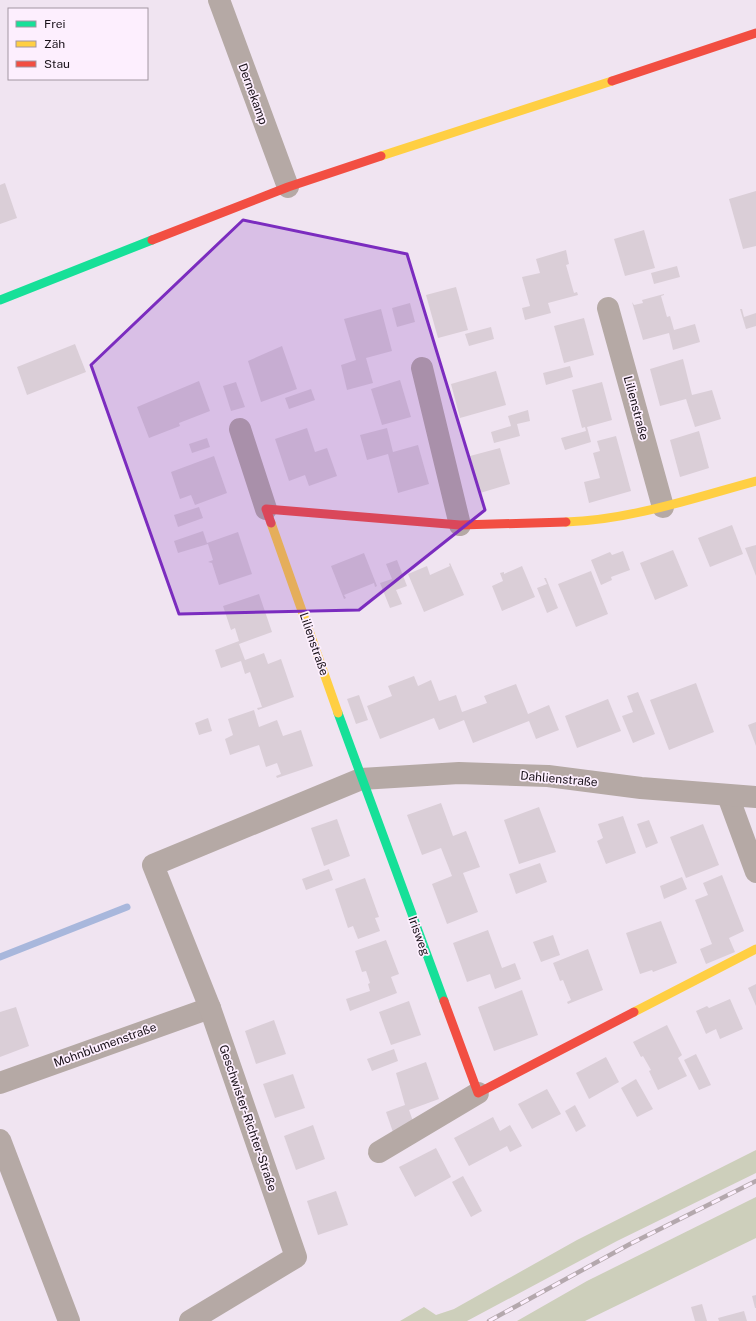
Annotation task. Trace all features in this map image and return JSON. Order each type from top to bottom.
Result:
[{"type":"street","name":"Dernekamp","points":[[219,0],[288,187]]},
{"type":"street","points":[[0,300],[288,187],[756,33]]},
{"type":"street","name":"Lilienstraße","points":[[608,308],[663,507]]},
{"type":"street","points":[[422,368],[460,525]]},
{"type":"street","name":"Lilienstraße","points":[[240,429],[266,509],[361,779]]},
{"type":"street","points":[[266,509],[460,525],[590,522],[663,507],[756,481]]},
{"type":"street","name":"Dahlienstraße","points":[[153,865],[361,779],[459,773],[548,776],[641,788],[756,797]]},
{"type":"street","name":"Irisweg","points":[[361,779],[478,1093]]},
{"type":"street","points":[[728,796],[756,872]]},
{"type":"street","name":"Geschwister-Richter-Straße","points":[[153,865],[210,1008],[296,1257],[190,1321]]},
{"type":"street","points":[[379,1152],[478,1093],[756,949]]},
{"type":"street","name":"Mohnblumenstraße","points":[[0,1083],[210,1008]]},
{"type":"street","points":[[0,1140],[69,1321]]},
{"type":"highlighted area","points":[[243,220],[407,254],[485,510],[359,610],[179,614],[91,365]]},
{"type":"green space","points":[[756,1150],[756,1173],[617,1241],[467,1321],[400,1321],[424,1307],[436,1315],[454,1309],[577,1240]]},
{"type":"green space","points":[[756,1197],[756,1238],[585,1321],[517,1321],[587,1281]]},
{"type":"building","points":[[5,183],[17,218],[0,224],[0,185]]},
{"type":"building","points":[[756,191],[756,246],[743,249],[729,199]]},
{"type":"building","points":[[644,230],[655,268],[625,276],[614,239]]},
{"type":"building","points":[[566,250],[569,264],[566,265],[574,293],[577,292],[578,295],[548,303],[551,313],[525,320],[522,308],[530,306],[522,277],[540,273],[536,259]]},
{"type":"building","points":[[677,266],[680,277],[654,284],[651,273]]},
{"type":"building","points":[[456,287],[468,330],[438,338],[426,295]]},
{"type":"building","points":[[664,294],[661,296],[667,317],[670,316],[674,330],[695,324],[700,342],[673,350],[669,333],[643,340],[632,302],[634,305],[643,303],[642,300]]},
{"type":"building","points":[[410,303],[415,322],[397,327],[392,308]]},
{"type":"building","points":[[381,309],[392,351],[366,358],[373,383],[347,390],[341,365],[356,360],[344,319]]},
{"type":"building","points":[[740,309],[742,309],[744,317],[756,313],[756,326],[746,329]]},
{"type":"building","points":[[584,318],[594,355],[564,363],[554,326]]},
{"type":"building","points":[[491,327],[494,339],[469,346],[465,334]]},
{"type":"building","points":[[75,344],[86,372],[27,395],[17,367]]},
{"type":"building","points":[[282,346],[297,389],[261,402],[248,361]]},
{"type":"building","points":[[683,359],[692,395],[712,390],[721,419],[695,427],[686,399],[660,406],[650,369]]},
{"type":"building","points":[[570,366],[573,377],[546,385],[543,373]]},
{"type":"building","points":[[496,371],[506,405],[460,418],[451,384]]},
{"type":"building","points":[[400,380],[411,417],[382,425],[371,389]]},
{"type":"building","points":[[199,381],[210,411],[179,423],[180,426],[149,438],[137,407]]},
{"type":"building","points":[[236,382],[245,407],[231,411],[223,386]]},
{"type":"building","points":[[602,382],[612,420],[587,427],[591,442],[565,450],[561,438],[586,431],[585,427],[582,428],[572,390]]},
{"type":"building","points":[[311,389],[315,400],[289,409],[285,398]]},
{"type":"building","points":[[528,410],[530,421],[517,424],[520,436],[494,443],[491,432],[511,426],[508,416]]},
{"type":"building","points":[[307,428],[315,452],[327,448],[337,476],[309,486],[305,475],[289,481],[275,439]]},
{"type":"building","points":[[387,428],[393,452],[418,445],[429,484],[398,493],[388,454],[367,460],[360,435]]},
{"type":"building","points":[[699,431],[709,468],[680,477],[670,440]]},
{"type":"building","points":[[616,436],[631,491],[589,503],[584,482],[600,478],[593,453],[600,451],[597,441]]},
{"type":"building","points":[[207,438],[210,447],[192,453],[189,444]]},
{"type":"building","points":[[500,448],[510,484],[480,493],[470,456]]},
{"type":"building","points":[[214,456],[227,493],[195,505],[191,495],[180,499],[171,472]]},
{"type":"building","points":[[199,507],[203,518],[178,527],[174,515]]},
{"type":"building","points":[[732,525],[743,554],[710,567],[698,538]]},
{"type":"building","points":[[203,531],[207,543],[238,532],[252,574],[219,585],[212,563],[208,562],[213,560],[208,544],[178,553],[174,541]]},
{"type":"building","points":[[756,545],[756,576],[745,548]]},
{"type":"building","points":[[673,550],[688,586],[655,600],[640,563]]},
{"type":"building","points":[[623,551],[630,570],[611,577],[612,580],[601,585],[591,560],[610,552],[612,555]]},
{"type":"building","points":[[364,553],[377,586],[375,587],[374,583],[344,595],[346,598],[344,599],[331,566]]},
{"type":"building","points":[[397,560],[407,586],[396,590],[402,604],[390,608],[380,583],[392,579],[386,564]]},
{"type":"building","points":[[450,563],[464,595],[424,612],[408,574],[427,566],[430,575],[450,566]]},
{"type":"building","points":[[522,566],[535,597],[502,611],[492,586],[503,581],[500,573],[504,572],[504,574]]},
{"type":"building","points":[[591,571],[608,614],[576,627],[558,584]]},
{"type":"building","points":[[544,578],[546,578],[558,608],[547,613],[537,588],[547,584]]},
{"type":"building","points":[[259,594],[272,632],[239,644],[245,660],[264,653],[268,664],[281,659],[294,697],[258,710],[257,708],[262,707],[250,672],[245,674],[241,661],[221,668],[215,650],[239,641],[235,628],[231,630],[223,606]]},
{"type":"building","points":[[414,676],[418,686],[431,680],[439,701],[456,695],[462,712],[487,703],[484,696],[516,684],[528,714],[549,705],[559,730],[536,739],[529,721],[473,743],[464,720],[439,730],[434,718],[380,739],[367,706],[392,696],[388,686]]},
{"type":"building","points":[[696,683],[714,732],[669,750],[650,700]]},
{"type":"building","points":[[638,692],[655,734],[633,743],[622,716],[633,712],[627,696]]},
{"type":"building","points":[[359,695],[368,720],[356,724],[347,699]]},
{"type":"building","points":[[608,699],[621,731],[577,748],[565,716]]},
{"type":"building","points":[[254,710],[259,727],[277,720],[283,736],[301,730],[313,766],[277,778],[276,776],[281,774],[277,763],[266,767],[259,745],[230,755],[225,739],[233,735],[228,719]]},
{"type":"building","points":[[208,718],[212,731],[199,735],[195,723]]},
{"type":"building","points":[[756,722],[756,746],[748,725]]},
{"type":"building","points":[[441,803],[453,836],[466,831],[480,867],[463,873],[478,912],[447,924],[432,884],[452,876],[441,848],[422,855],[407,815]]},
{"type":"building","points":[[539,807],[556,852],[519,864],[504,820]]},
{"type":"building","points":[[623,816],[636,853],[606,864],[597,841],[603,838],[598,824]]},
{"type":"building","points":[[337,819],[350,856],[324,866],[311,828]]},
{"type":"building","points":[[649,820],[658,843],[646,848],[637,824]]},
{"type":"building","points":[[703,824],[719,865],[686,878],[670,837]]},
{"type":"building","points":[[540,863],[547,882],[516,894],[509,874]]},
{"type":"building","points":[[329,869],[333,880],[306,890],[302,879]]},
{"type":"building","points":[[722,875],[744,931],[729,938],[735,952],[706,964],[700,949],[712,944],[695,900],[708,895],[703,883]]},
{"type":"building","points":[[682,877],[687,889],[664,899],[660,886]]},
{"type":"building","points":[[365,878],[379,917],[375,918],[380,931],[358,939],[353,926],[348,928],[335,889]]},
{"type":"building","points":[[661,921],[677,963],[653,972],[652,970],[640,974],[626,933]]},
{"type":"building","points":[[488,930],[502,968],[515,963],[521,979],[495,989],[490,974],[467,982],[453,943]]},
{"type":"building","points":[[553,935],[560,955],[541,962],[533,942]]},
{"type":"building","points":[[386,940],[399,974],[391,977],[397,993],[350,1011],[346,999],[370,991],[368,984],[370,983],[366,971],[362,972],[355,951]]},
{"type":"building","points":[[588,949],[603,990],[568,1004],[567,1002],[571,1000],[563,980],[560,981],[553,963]]},
{"type":"building","points":[[756,984],[756,1006],[748,988]]},
{"type":"building","points":[[522,990],[538,1035],[494,1051],[478,1007]]},
{"type":"building","points":[[730,999],[743,1029],[720,1039],[716,1029],[706,1034],[696,1011],[707,1006],[709,1008]]},
{"type":"building","points":[[409,1001],[421,1035],[391,1045],[379,1012]]},
{"type":"building","points":[[16,1007],[29,1046],[0,1057],[0,1012]]},
{"type":"building","points":[[274,1020],[286,1054],[256,1064],[245,1031]]},
{"type":"building","points":[[667,1025],[682,1055],[678,1058],[687,1076],[658,1090],[649,1071],[651,1070],[643,1056],[641,1057],[633,1042]]},
{"type":"building","points":[[394,1049],[398,1061],[372,1071],[367,1059]]},
{"type":"building","points":[[696,1054],[711,1085],[699,1090],[684,1060]]},
{"type":"building","points":[[606,1057],[619,1082],[589,1099],[576,1073]]},
{"type":"building","points":[[426,1062],[439,1099],[409,1110],[414,1124],[394,1135],[386,1112],[405,1105],[396,1073]]},
{"type":"building","points":[[293,1074],[305,1108],[275,1118],[263,1084]]},
{"type":"building","points":[[636,1079],[653,1109],[637,1117],[621,1088]]},
{"type":"building","points":[[547,1089],[561,1114],[532,1129],[518,1104]]},
{"type":"building","points":[[575,1105],[586,1126],[576,1132],[565,1111]]},
{"type":"building","points":[[493,1117],[500,1131],[510,1125],[522,1146],[510,1152],[507,1146],[469,1166],[454,1138]]},
{"type":"building","points":[[313,1125],[325,1159],[296,1170],[284,1136]]},
{"type":"building","points":[[436,1148],[451,1177],[415,1197],[399,1167]]},
{"type":"building","points":[[463,1176],[482,1211],[471,1217],[452,1182]]},
{"type":"building","points":[[336,1191],[348,1225],[318,1235],[307,1201]]},
{"type":"building","points":[[756,1295],[756,1308],[755,1308],[752,1296]]},
{"type":"building","points":[[702,1304],[707,1321],[695,1321],[691,1307]]},
{"type":"building","points":[[744,1311],[747,1321],[719,1321],[718,1318]]},
{"type":"waterway","points":[[0,957],[127,907]]},
{"type":"railway","points":[[489,1321],[630,1244],[756,1181]]},
{"type":"traffic: fast","points":[[0,300],[152,240]]},
{"type":"traffic: fast","points":[[338,713],[444,1001]]},
{"type":"traffic: slow","points":[[381,156],[612,81]]},
{"type":"traffic: slow","points":[[566,522],[638,513],[756,481]]},
{"type":"traffic: slow","points":[[271,523],[338,713]]},
{"type":"traffic: slow","points":[[634,1012],[756,949]]},
{"type":"traffic: jam","points":[[612,81],[756,33]]},
{"type":"traffic: jam","points":[[152,240],[288,187],[381,156]]},
{"type":"traffic: jam","points":[[271,523],[266,509],[460,525],[566,522]]},
{"type":"traffic: jam","points":[[444,1001],[478,1093],[634,1012]]}]
